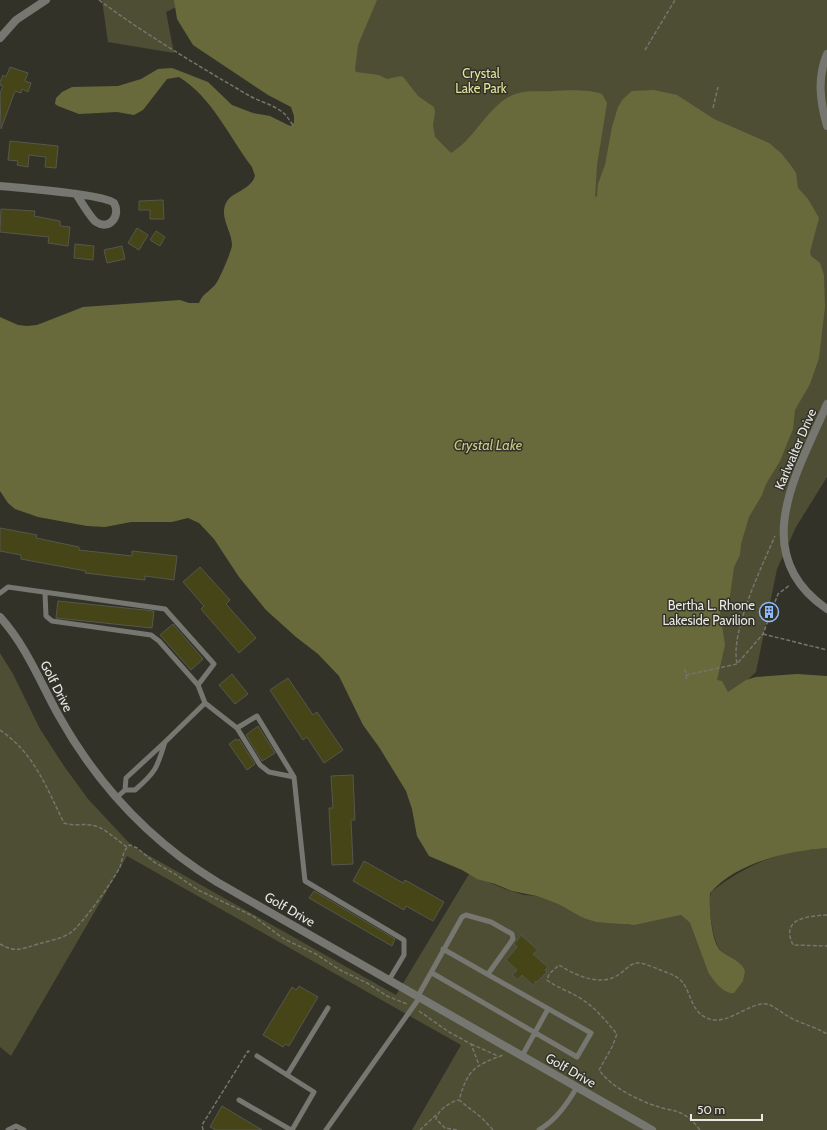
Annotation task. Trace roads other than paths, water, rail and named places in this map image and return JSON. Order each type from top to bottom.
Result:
[{"type":"street","points":[[0,38],[16,20],[46,0]]},
{"type":"street","points":[[827,54],[822,68],[820,89],[827,126]]},
{"type":"street","points":[[0,186],[76,194],[111,200],[117,207],[116,217],[108,224],[96,222],[76,194]]},
{"type":"street","name":"Karlwalter Drive","points":[[827,404],[793,482],[784,510],[783,530],[786,549],[798,579],[810,595],[827,609]]},
{"type":"street","name":"Golf Drive","points":[[0,617],[24,648],[74,741],[91,767],[116,798],[158,839],[197,869],[652,1130]]},
{"type":"lane","points":[[0,593],[8,587],[165,609],[214,664],[198,685]]},
{"type":"lane","points":[[45,593],[46,616],[52,621],[151,635],[159,641],[198,685],[205,703],[237,728],[260,765],[269,772],[294,777]]},
{"type":"lane","points":[[125,790],[126,778],[205,703]]},
{"type":"lane","points":[[237,728],[257,716],[294,777],[305,881],[404,940],[404,955],[389,980]]},
{"type":"lane","points":[[116,798],[125,790],[135,790],[150,778],[156,770],[165,742]]},
{"type":"lane","points":[[326,1130],[419,997],[443,949],[462,917],[466,915],[474,915],[491,922],[509,932],[513,938],[488,974]]},
{"type":"lane","points":[[432,973],[577,1057],[591,1033],[443,949]]},
{"type":"lane","points":[[287,1075],[328,1008]]},
{"type":"lane","points":[[522,1056],[548,1009]]},
{"type":"lane","points":[[239,1100],[291,1130],[314,1092],[257,1056]]},
{"type":"lane","points":[[539,1130],[549,1124],[560,1112],[577,1087]]},
{"type":"lane","points":[[8,1130],[16,1126],[24,1130]]},
{"type":"water","name":"Crystal Lake","points":[[174,0],[377,0],[358,45],[355,70],[356,72],[379,75],[387,79],[401,76],[404,78],[418,96],[434,107],[435,112],[433,125],[435,137],[451,153],[469,138],[500,103],[519,93],[532,91],[578,90],[602,94],[607,103],[597,165],[595,197],[597,196],[598,184],[605,165],[612,127],[618,107],[623,99],[632,91],[654,90],[677,95],[714,119],[769,143],[781,153],[796,173],[798,188],[808,199],[819,218],[810,252],[811,256],[820,263],[824,275],[825,307],[819,358],[810,384],[795,410],[793,429],[780,461],[749,517],[741,544],[740,555],[734,567],[730,596],[720,613],[725,645],[717,680],[722,681],[728,692],[746,680],[756,677],[797,674],[827,676],[827,848],[780,855],[764,860],[734,873],[721,882],[710,893],[711,924],[715,940],[721,951],[741,964],[745,971],[743,981],[734,993],[730,993],[723,989],[710,976],[690,923],[681,915],[634,925],[596,922],[581,917],[560,905],[537,896],[512,891],[477,879],[462,870],[429,856],[417,836],[412,809],[406,791],[379,747],[363,725],[339,676],[318,654],[296,637],[266,610],[239,577],[214,539],[199,523],[188,518],[172,522],[131,522],[105,527],[87,526],[38,517],[15,509],[8,503],[0,491],[0,317],[18,325],[27,326],[37,325],[83,307],[180,300],[189,303],[199,303],[204,295],[217,282],[232,245],[224,214],[226,203],[232,196],[249,185],[255,176],[252,167],[211,106],[191,85],[179,77],[167,79],[143,110],[134,115],[117,112],[79,114],[55,104],[56,98],[62,92],[72,87],[118,86],[141,79],[158,69],[172,68],[208,82],[232,105],[253,113],[270,116],[291,126],[294,123],[294,116],[291,107],[268,95],[193,45],[177,19]]},
{"type":"place","name":"Bertha L. Rhone Lakeside Pavilion","points":[[769,612]]},
{"type":"park label","name":"Crystal Lake Park","points":[[481,80]]}]
